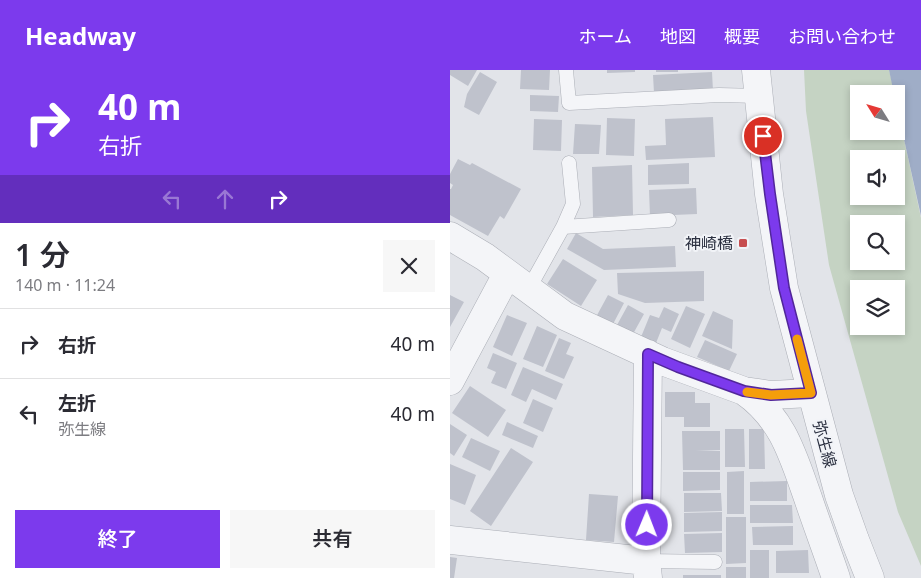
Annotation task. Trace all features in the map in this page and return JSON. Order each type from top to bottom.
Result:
[{"type":"street","name":"弥生線","points":[[758,83],[770,194],[784,288],[839,495],[870,578]]},
{"type":"street","points":[[450,236],[486,257],[565,316],[648,354],[744,391],[771,395],[811,393]]},
{"type":"street","points":[[450,381],[507,274]]},
{"type":"street","points":[[450,540],[647,570],[648,354]]},
{"type":"street","points":[[744,391],[766,408],[788,443],[836,578]]},
{"type":"lane","points":[[566,70],[569,103],[719,95],[758,83]]},
{"type":"lane","points":[[528,290],[563,227],[573,204],[569,163]]},
{"type":"lane","points":[[563,227],[670,220]]},
{"type":"lane","points":[[647,570],[715,562]]},
{"type":"green space","points":[[804,70],[889,70],[893,85],[850,85],[850,140],[904,140],[921,218],[921,566],[898,512],[829,265],[806,111]]},
{"type":"water","points":[[889,70],[921,70],[921,216],[904,140],[905,85],[892,85]]},
{"type":"building","points":[[450,70],[477,70],[468,86],[450,75]]},
{"type":"building","points":[[521,70],[550,70],[549,90],[520,89]]},
{"type":"building","points":[[607,70],[635,70],[635,72],[607,73]]},
{"type":"building","points":[[656,70],[678,70],[678,72],[656,72]]},
{"type":"building","points":[[480,72],[497,82],[479,115],[464,107],[467,94]]},
{"type":"building","points":[[712,72],[713,91],[654,93],[653,75]]},
{"type":"building","points":[[530,95],[559,96],[558,112],[530,111]]},
{"type":"building","points":[[713,117],[715,157],[646,160],[645,146],[666,145],[665,119]]},
{"type":"building","points":[[607,118],[635,119],[634,156],[606,155]]},
{"type":"building","points":[[534,119],[562,120],[561,151],[533,150]]},
{"type":"building","points":[[575,124],[601,125],[599,154],[573,154]]},
{"type":"building","points":[[458,159],[470,165],[472,163],[521,189],[504,219],[500,216],[488,236],[450,215],[450,189],[453,185],[450,183],[450,174]]},
{"type":"building","points":[[689,163],[689,184],[648,185],[648,165]]},
{"type":"building","points":[[632,165],[633,215],[593,217],[592,167]]},
{"type":"building","points":[[696,188],[697,214],[650,216],[649,190]]},
{"type":"building","points":[[576,233],[603,249],[675,246],[676,267],[604,270],[567,249]]},
{"type":"building","points":[[563,259],[597,280],[581,306],[547,284]]},
{"type":"building","points":[[704,271],[704,301],[645,303],[618,294],[617,273]]},
{"type":"building","points":[[450,295],[464,302],[450,327]]},
{"type":"building","points":[[608,295],[624,303],[612,326],[596,317]]},
{"type":"building","points":[[628,305],[644,314],[633,334],[617,325]]},
{"type":"building","points":[[686,306],[705,314],[690,348],[671,339]]},
{"type":"building","points":[[664,307],[679,314],[671,332],[662,328],[656,343],[641,337],[650,315],[659,318]]},
{"type":"building","points":[[713,311],[733,320],[732,349],[702,336]]},
{"type":"building","points":[[507,315],[527,323],[512,356],[493,347]]},
{"type":"building","points":[[537,326],[557,335],[543,367],[523,359]]},
{"type":"building","points":[[559,338],[571,343],[566,354],[574,357],[564,379],[545,371]]},
{"type":"building","points":[[705,340],[737,354],[729,371],[697,357]]},
{"type":"building","points":[[493,353],[517,363],[506,389],[491,383],[496,372],[487,368]]},
{"type":"building","points":[[523,367],[563,384],[556,400],[532,389],[526,402],[511,395]]},
{"type":"building","points":[[470,386],[506,410],[488,437],[452,413]]},
{"type":"building","points":[[665,392],[695,392],[695,403],[710,403],[710,427],[684,427],[684,417],[665,417]]},
{"type":"building","points":[[533,399],[553,408],[543,432],[523,423]]},
{"type":"building","points":[[507,422],[538,436],[533,448],[502,435]]},
{"type":"building","points":[[450,424],[467,435],[454,456],[450,453]]},
{"type":"building","points":[[725,429],[744,429],[745,467],[725,467]]},
{"type":"building","points":[[749,429],[764,429],[765,469],[749,469]]},
{"type":"building","points":[[682,431],[720,431],[720,450],[696,450],[720,451],[720,470],[683,470]]},
{"type":"building","points":[[471,438],[500,451],[490,471],[462,457]]},
{"type":"building","points":[[511,448],[533,462],[491,526],[470,511]]},
{"type":"building","points":[[450,464],[476,475],[465,505],[450,499]]},
{"type":"building","points":[[744,471],[744,514],[727,514],[727,472]]},
{"type":"building","points":[[683,472],[720,472],[720,490],[683,491]]},
{"type":"building","points":[[787,481],[787,501],[750,501],[750,482]]},
{"type":"building","points":[[684,493],[721,493],[722,511],[684,512]]},
{"type":"building","points":[[589,494],[618,496],[614,542],[586,540]]},
{"type":"building","points":[[750,505],[792,505],[793,523],[750,523]]},
{"type":"building","points":[[722,512],[722,531],[684,532],[684,513]]},
{"type":"building","points":[[726,517],[746,517],[746,563],[726,564]]},
{"type":"building","points":[[793,526],[793,545],[753,545],[752,527]]},
{"type":"building","points":[[722,533],[722,552],[685,553],[684,534]]},
{"type":"building","points":[[750,550],[769,550],[769,578],[750,578]]},
{"type":"building","points":[[808,550],[809,573],[776,573],[776,551]]},
{"type":"building","points":[[450,557],[457,558],[454,578],[450,578]]},
{"type":"building","points":[[726,567],[746,567],[746,578],[726,578]]},
{"type":"building","points":[[683,575],[721,575],[721,578],[683,578]]},
{"type":"slow traffic","points":[[747,392],[771,395],[811,393],[797,339]]},
{"type":"place","name":"神崎橋","points":[[743,243]]},
{"type":"route","points":[[647,525],[648,354],[744,391],[771,395],[811,393],[784,288],[763,136]]}]
